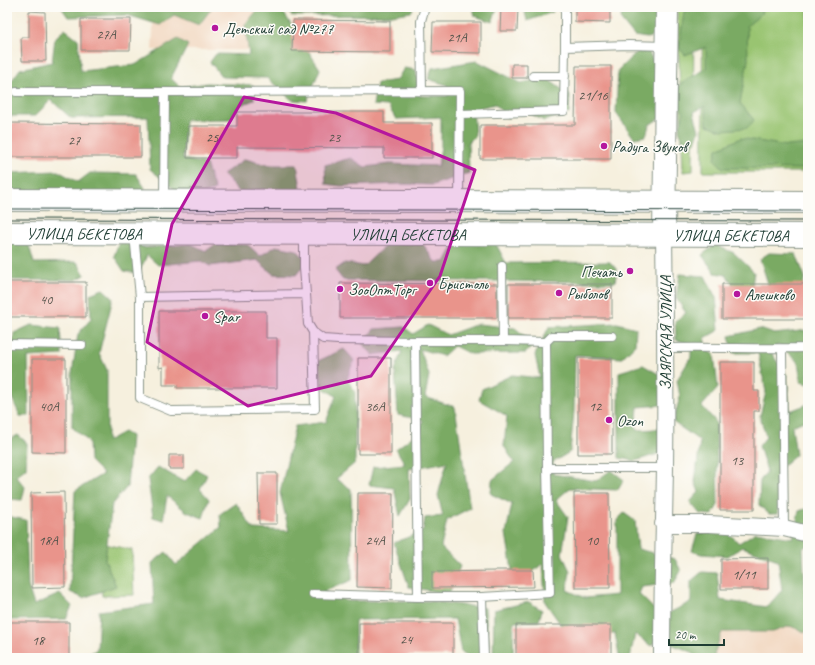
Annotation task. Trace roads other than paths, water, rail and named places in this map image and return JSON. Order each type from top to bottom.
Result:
[{"type":"main road","name":"ЗАЯРСКАЯ УЛИЦА","points":[[664,234],[667,7]]},
{"type":"main road","name":"УЛИЦА БЕКЕТОВА","points":[[7,200],[808,202]]},
{"type":"main road","name":"УЛИЦА БЕКЕТОВА","points":[[7,233],[808,235]]},
{"type":"street","name":"ЗАЯРСКАЯ УЛИЦА","points":[[662,658],[665,468],[664,234]]},
{"type":"street","points":[[663,524],[709,524],[784,528],[808,534]]},
{"type":"lane","points":[[422,91],[422,21],[425,7]]},
{"type":"lane","points":[[460,114],[564,111],[565,7]]},
{"type":"lane","points":[[565,47],[667,46]]},
{"type":"lane","points":[[533,76],[565,76]]},
{"type":"lane","points":[[16,92],[460,91],[459,201]]},
{"type":"lane","points":[[164,200],[165,92]]},
{"type":"lane","points":[[134,233],[140,297],[140,398],[171,411],[315,410],[313,332]]},
{"type":"lane","points":[[304,233],[304,268],[308,324],[313,332],[323,339],[546,342]]},
{"type":"lane","points":[[502,266],[502,341]]},
{"type":"lane","points":[[140,297],[306,294]]},
{"type":"lane","points":[[313,594],[482,597],[550,593],[546,342],[552,336],[612,336]]},
{"type":"lane","points":[[415,341],[418,597]]},
{"type":"lane","points":[[7,344],[82,345]]},
{"type":"lane","points":[[665,348],[808,348]]},
{"type":"lane","points":[[782,349],[784,528]]},
{"type":"lane","points":[[548,468],[665,468]]},
{"type":"lane","points":[[482,597],[484,658]]},
{"type":"tram line","points":[[7,209],[808,211]]},
{"type":"tram line","points":[[7,219],[808,221]]},
{"type":"place","name":"Детский сад №277","points":[[215,28]]},
{"type":"place","name":"Радуга Звуков","points":[[604,146]]},
{"type":"place","name":"Печать","points":[[630,271]]},
{"type":"place","name":"Бристоль","points":[[430,283]]},
{"type":"place","name":"ЗооОптТорг","points":[[340,289]]},
{"type":"place","name":"Рыболов","points":[[559,293]]},
{"type":"place","name":"Алешково","points":[[737,294]]},
{"type":"place","name":"Spar","points":[[205,316]]},
{"type":"place","name":"Ozon","points":[[609,420]]}]
